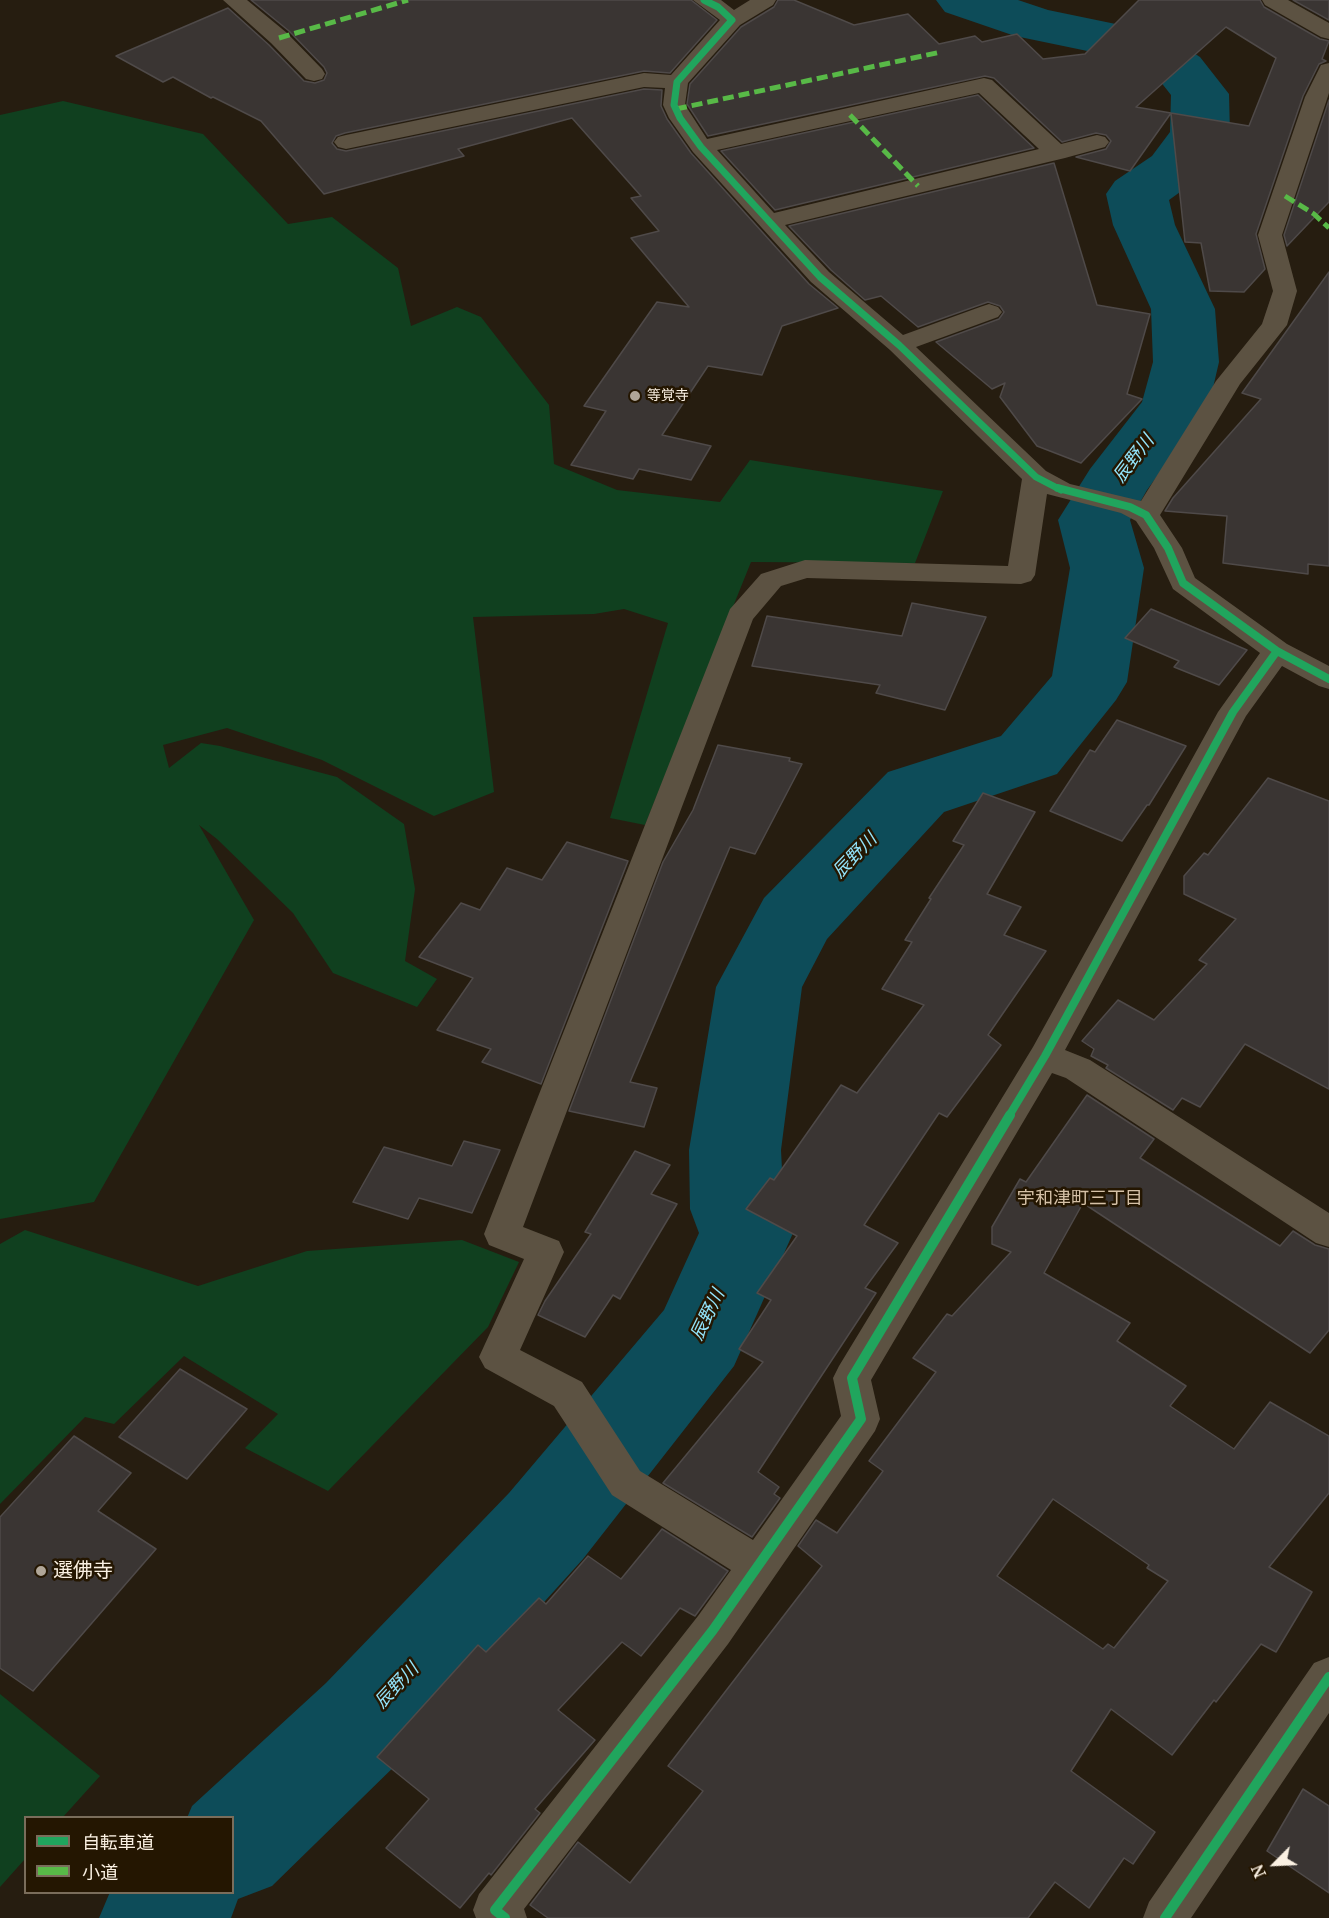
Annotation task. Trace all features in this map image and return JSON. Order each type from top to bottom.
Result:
[{"type":"street","points":[[234,0],[279,38],[314,74]]},
{"type":"street","points":[[704,0],[718,7],[732,20]]},
{"type":"street","points":[[765,0],[732,20],[677,82],[674,105],[700,147],[820,277],[899,345],[1049,483],[1138,511],[1168,548],[1183,583],[1277,651],[1329,679]]},
{"type":"street","points":[[1273,0],[1329,32]]},
{"type":"street","points":[[1138,511],[1229,381],[1274,325],[1285,291],[1270,235],[1316,97],[1329,70]]},
{"type":"street","points":[[346,142],[644,80],[677,82]]},
{"type":"street","points":[[700,147],[984,86],[1057,153]]},
{"type":"street","points":[[770,221],[1097,142]]},
{"type":"street","points":[[899,345],[989,312]]},
{"type":"street","points":[[759,1566],[626,1483],[568,1394],[498,1357],[546,1252],[502,1234],[740,616],[771,580],[805,569],[1022,575],[1049,483]]},
{"type":"street","points":[[496,1915],[713,1630],[861,1419],[852,1378],[1045,1056],[1233,712],[1277,651]]},
{"type":"street","points":[[1045,1056],[1078,1069],[1329,1232]]},
{"type":"street","points":[[1165,1918],[1329,1677]]},
{"type":"green space","points":[[63,101],[203,134],[288,224],[332,217],[398,268],[411,326],[457,307],[481,317],[549,405],[554,464],[617,490],[720,502],[750,460],[943,491],[915,563],[751,562],[645,825],[610,818],[668,623],[624,609],[594,614],[473,617],[494,792],[434,816],[322,760],[227,728],[163,745],[169,768],[201,743],[337,777],[404,824],[415,889],[405,961],[437,979],[417,1007],[333,973],[293,913],[217,839],[199,825],[254,920],[94,1202],[0,1219],[0,115]]},
{"type":"green space","points":[[25,1230],[198,1286],[307,1251],[462,1240],[519,1262],[488,1327],[328,1491],[245,1448],[278,1414],[184,1356],[114,1424],[85,1417],[0,1504],[0,1244]]},
{"type":"green space","points":[[0,1694],[100,1776],[64,1816],[24,1816],[24,1860],[0,1887]]},
{"type":"building","points":[[251,0],[691,0],[717,20],[670,73],[644,71],[345,133],[336,136],[332,143],[337,149],[346,151],[644,89],[662,90],[661,106],[667,119],[691,153],[809,284],[838,308],[782,326],[762,375],[708,366],[662,435],[711,446],[691,480],[639,469],[633,479],[571,465],[606,411],[584,406],[657,302],[689,307],[631,238],[659,231],[631,198],[641,196],[572,118],[458,149],[464,156],[324,194],[261,121],[173,77],[163,82],[116,56],[228,8],[304,81],[315,83],[324,80],[327,73],[324,67],[289,31]]},
{"type":"building","points":[[778,0],[794,0],[854,25],[908,14],[939,44],[975,36],[982,42],[1017,34],[1043,59],[1085,54],[1139,0],[1260,0],[1264,7],[1320,39],[1329,41],[1322,59],[1326,61],[1319,64],[1303,96],[1256,234],[1265,269],[1244,292],[1210,291],[1201,243],[1185,242],[1171,113],[1130,171],[1076,157],[1106,149],[1111,141],[1106,135],[1096,133],[1062,142],[994,78],[985,76],[708,136],[687,104],[690,84],[741,27],[774,7]],"holes":[[[1226,27],[1276,58],[1249,126],[1136,107]]]},
{"type":"building","points":[[1293,0],[1329,0],[1329,20]]},
{"type":"building","points":[[978,95],[1034,148],[775,210],[721,151]]},
{"type":"building","points":[[1329,100],[1329,202],[1287,246],[1284,235]]},
{"type":"building","points":[[1054,163],[1097,305],[1150,314],[1127,394],[1142,399],[1081,463],[1037,446],[1000,397],[1005,383],[992,389],[936,342],[999,319],[1004,312],[1000,306],[988,302],[918,327],[881,296],[865,300],[831,270],[789,226]]},
{"type":"building","points":[[1329,272],[1329,566],[1308,564],[1308,574],[1223,563],[1227,516],[1165,511],[1173,498],[1261,399],[1242,393]]},
{"type":"building","points":[[912,603],[986,617],[945,710],[876,693],[880,685],[752,666],[767,616],[902,636]]},
{"type":"building","points":[[1151,609],[1247,650],[1219,685],[1174,667],[1179,661],[1125,638]]},
{"type":"building","points":[[1117,720],[1186,746],[1149,805],[1122,841],[1050,811],[1090,750],[1095,752]]},
{"type":"building","points":[[718,745],[790,758],[789,761],[802,764],[755,854],[730,847],[630,1082],[657,1088],[644,1127],[569,1111],[663,862],[693,810]]},
{"type":"building","points":[[1268,778],[1329,801],[1329,1089],[1245,1044],[1200,1107],[1182,1098],[1173,1110],[1106,1068],[1108,1065],[1091,1056],[1094,1049],[1082,1041],[1118,1000],[1154,1020],[1207,964],[1199,960],[1236,919],[1184,894],[1184,876],[1204,853],[1208,855]]},
{"type":"building","points":[[983,793],[1035,812],[987,894],[1021,907],[1004,935],[1046,951],[988,1035],[1001,1045],[947,1117],[939,1113],[864,1225],[898,1243],[865,1288],[876,1293],[758,1472],[779,1487],[774,1494],[780,1498],[752,1537],[663,1483],[763,1362],[739,1349],[771,1300],[757,1293],[797,1236],[746,1209],[770,1178],[774,1180],[841,1085],[857,1093],[924,1005],[882,989],[912,942],[905,940],[964,845],[953,841]]},
{"type":"building","points":[[567,842],[628,861],[541,1084],[482,1062],[491,1049],[437,1030],[473,978],[419,957],[461,903],[480,910],[507,868],[542,880]]},
{"type":"building","points":[[1087,1095],[1154,1139],[1140,1158],[1280,1246],[1293,1231],[1315,1245],[1329,1249],[1329,1330],[1310,1353],[1083,1203],[1044,1273],[1130,1323],[1117,1341],[1186,1386],[1170,1406],[1234,1449],[1270,1402],[1329,1436],[1329,1493],[1269,1567],[1312,1592],[1276,1652],[1261,1644],[1172,1755],[1111,1709],[1071,1771],[1155,1832],[1133,1864],[1124,1858],[1089,1908],[1055,1882],[1028,1918],[548,1918],[530,1905],[578,1842],[630,1883],[703,1791],[668,1766],[822,1566],[798,1546],[816,1520],[837,1533],[883,1471],[869,1461],[936,1372],[913,1358],[947,1314],[952,1316],[1011,1252],[992,1244],[992,1227],[1020,1179],[1026,1182]],"holes":[[[1053,1499],[1149,1565],[1147,1568],[1168,1581],[1114,1648],[1108,1644],[1103,1649],[997,1576]]]},
{"type":"building","points":[[464,1141],[500,1150],[472,1213],[419,1198],[408,1219],[353,1202],[384,1147],[452,1166]]},
{"type":"building","points":[[635,1151],[670,1165],[651,1194],[677,1204],[620,1299],[613,1295],[585,1337],[538,1315],[545,1301],[591,1234],[585,1232]]},
{"type":"building","points":[[180,1369],[247,1409],[187,1479],[119,1437]]},
{"type":"building","points":[[74,1436],[131,1473],[98,1511],[156,1549],[33,1691],[0,1668],[0,1517]]},
{"type":"building","points":[[662,1529],[728,1571],[695,1616],[680,1608],[641,1656],[622,1642],[558,1710],[595,1740],[535,1809],[540,1813],[491,1875],[489,1873],[460,1908],[386,1848],[429,1799],[377,1757],[478,1645],[486,1652],[539,1598],[546,1604],[588,1556],[621,1579]]},
{"type":"building","points":[[1303,1789],[1329,1806],[1329,1893],[1267,1851]]},
{"type":"waterway","name":"辰野川","points":[[234,1844],[365,1720],[546,1526],[700,1337],[746,1233],[737,1209],[735,1150],[759,987],[794,920],[916,792],[1029,755],[1089,682],[1107,568],[1094,520],[1115,484],[1175,405],[1186,362],[1183,309],[1144,225],[1137,194],[1173,169],[1200,134],[1200,94],[1180,69],[1144,46],[1035,24],[964,0]]},
{"type":"waterway","name":"辰野川","points":[[157,1918],[182,1894]]},
{"type":"marked path","points":[[279,38],[408,0]]},
{"type":"marked path","points":[[676,109],[941,52]]},
{"type":"marked path","points":[[850,115],[918,186]]},
{"type":"marked path","points":[[1285,196],[1314,214],[1329,228]]},
{"type":"cycle path","points":[[704,0],[718,7],[732,20],[677,82],[674,105],[680,118],[701,147],[820,277],[899,345],[1036,477],[1061,490],[1130,507],[1146,515],[1168,548],[1183,583],[1277,651],[1329,679]]},
{"type":"cycle path","points":[[505,1918],[495,1910],[713,1630],[861,1419],[852,1378],[1045,1056],[1233,712],[1277,651]]},
{"type":"cycle path","points":[[1165,1918],[1329,1677]]},
{"type":"place","name":"等覚寺","points":[[635,396]]},
{"type":"place","name":"選佛寺","points":[[41,1571]]},
{"type":"district","name":"宇和津町三丁目","points":[[1080,1199]]}]
